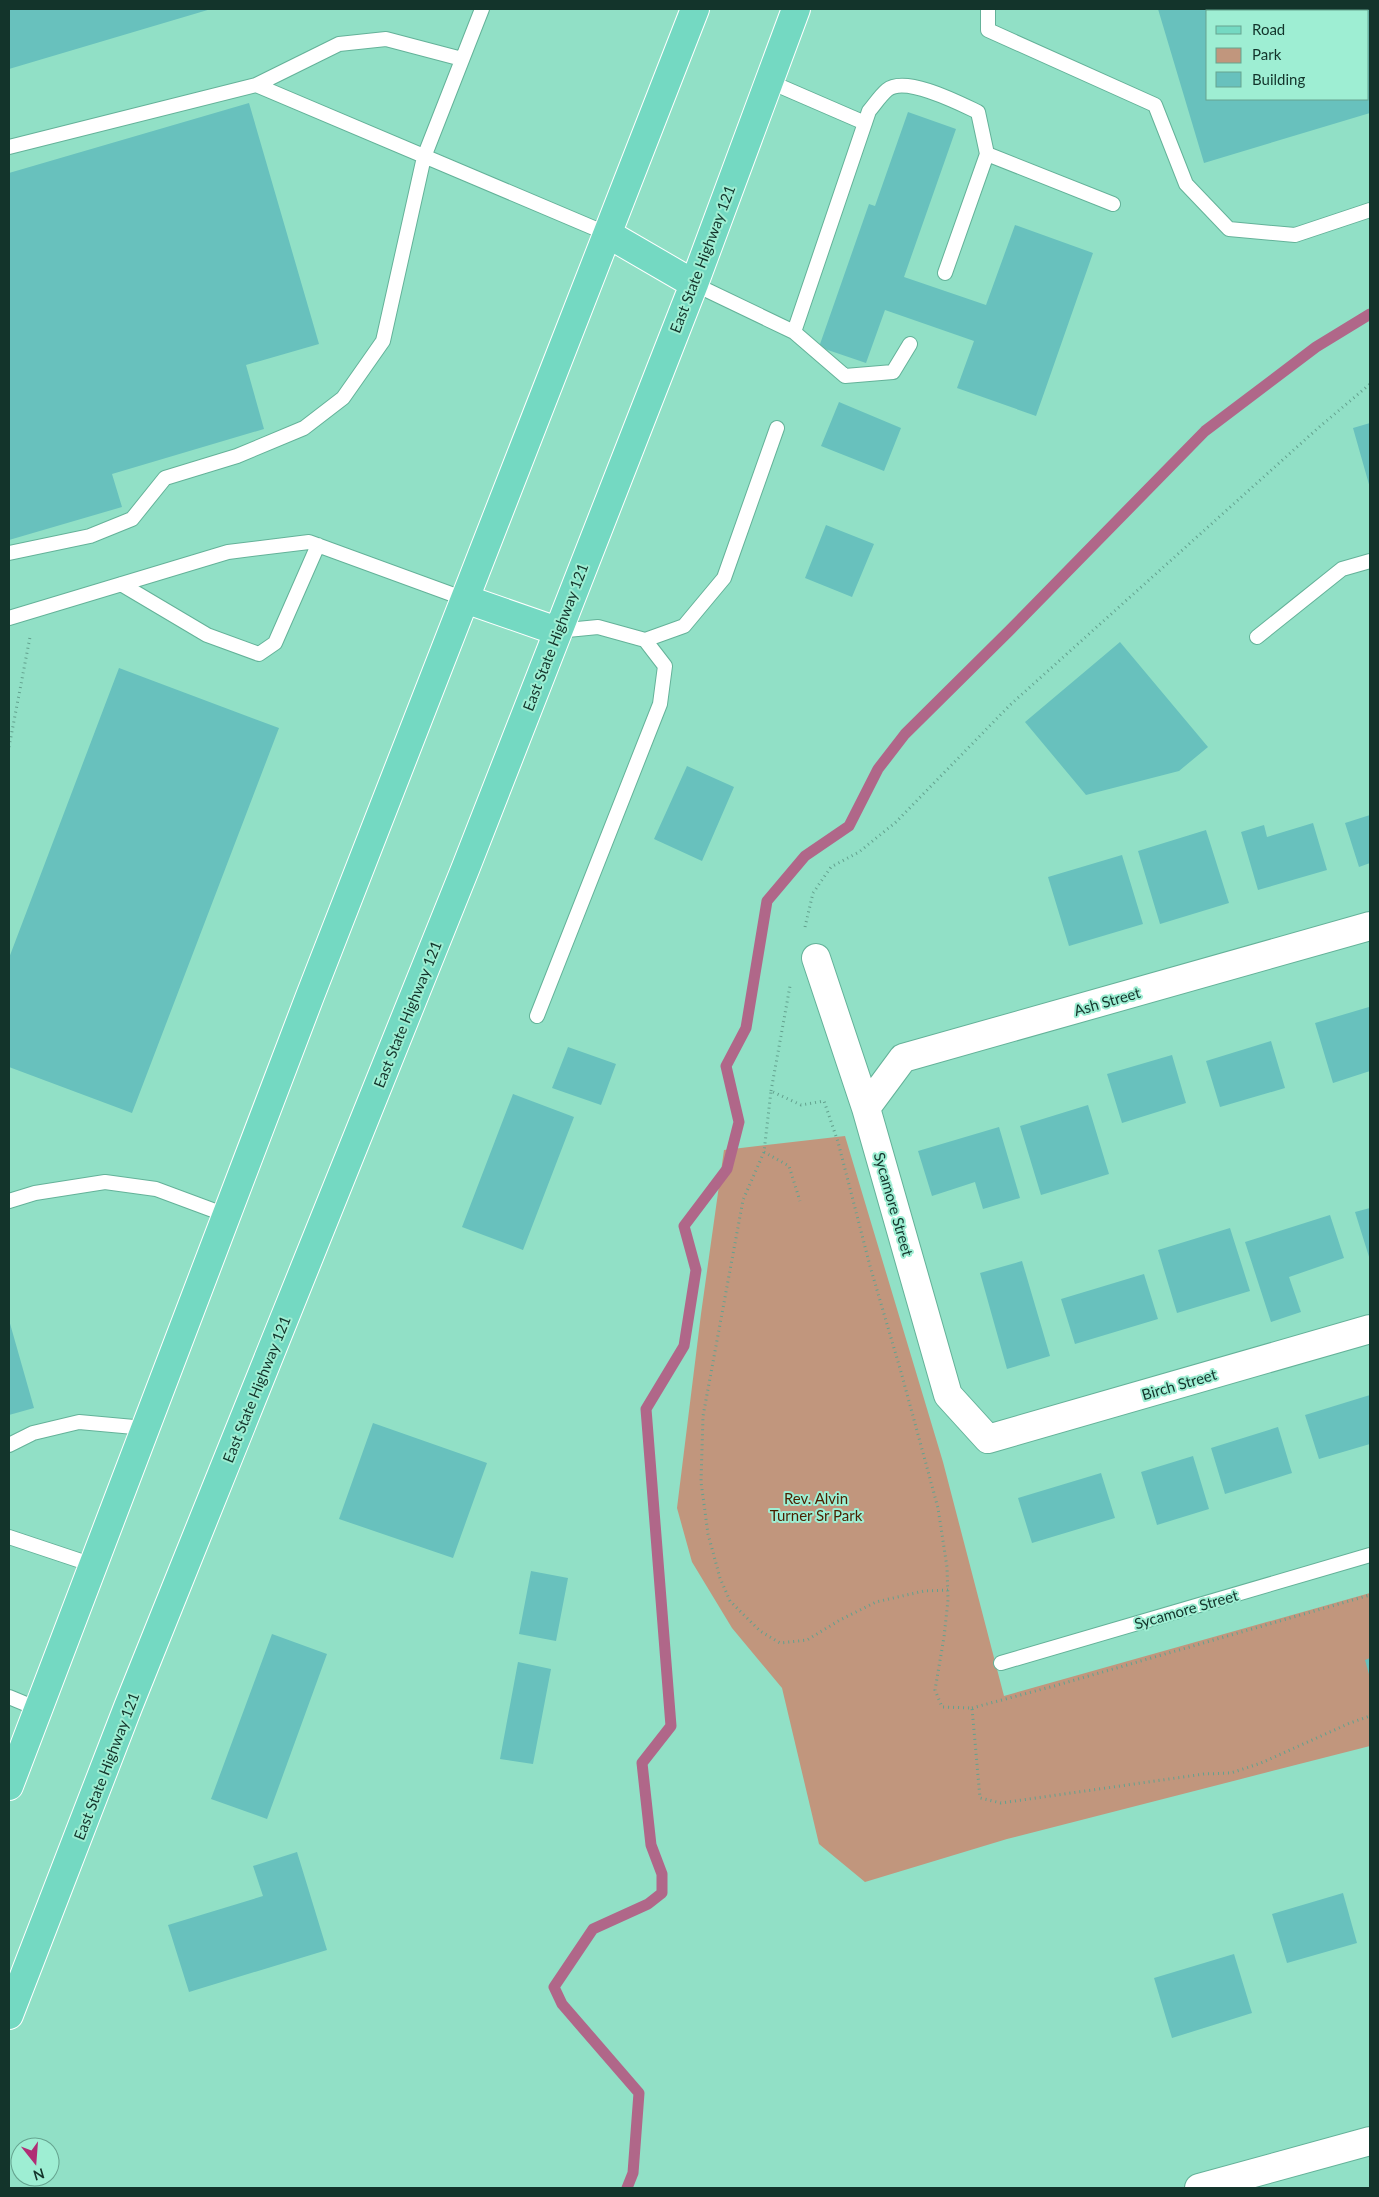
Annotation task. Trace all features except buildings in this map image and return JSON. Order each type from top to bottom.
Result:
[{"type":"main road","points":[[9,1786],[226,1215],[695,9]]},
{"type":"main road","name":"East State Highway 121","points":[[9,2015],[128,1707],[462,877],[694,284],[796,9]]},
{"type":"main road","points":[[608,234],[694,284]]},
{"type":"main road","points":[[465,599],[557,631]]},
{"type":"street","name":"Ash Street","points":[[866,1108],[904,1058],[1370,926]]},
{"type":"street","name":"Sycamore Street","points":[[816,958],[866,1108],[948,1395],[988,1439]]},
{"type":"street","name":"Birch Street","points":[[988,1439],[1370,1329]]},
{"type":"street","points":[[1199,2188],[1370,2142]]},
{"type":"lane","points":[[9,554],[90,536],[132,519],[165,478],[237,456],[304,428],[343,398],[383,341],[424,157],[482,9]]},
{"type":"lane","points":[[988,9],[988,30],[1155,105],[1186,184],[1228,229],[1295,235],[1370,210]]},
{"type":"lane","points":[[9,147],[256,84],[339,44],[386,39],[462,59]]},
{"type":"lane","points":[[768,81],[865,123]]},
{"type":"lane","points":[[256,84],[608,234]]},
{"type":"lane","points":[[794,332],[869,111],[888,89],[908,85],[944,96],[978,112],[987,154],[945,273]]},
{"type":"lane","points":[[987,154],[1113,204]]},
{"type":"lane","points":[[694,284],[794,332],[845,376],[893,372],[910,344]]},
{"type":"lane","points":[[557,631],[598,627],[645,640],[684,626],[724,578],[777,428]]},
{"type":"lane","points":[[9,618],[228,552],[309,542],[465,599]]},
{"type":"lane","points":[[121,584],[207,635],[259,654],[275,643],[318,545]]},
{"type":"lane","points":[[1257,637],[1342,569],[1370,561]]},
{"type":"lane","points":[[537,1016],[660,704],[665,666],[645,640]]},
{"type":"lane","points":[[9,1201],[35,1193],[105,1182],[156,1189],[226,1215]]},
{"type":"lane","points":[[9,1445],[33,1434],[79,1422],[145,1428]]},
{"type":"lane","points":[[9,1538],[93,1565]]},
{"type":"lane","name":"Sycamore Street","points":[[1001,1663],[1370,1555]]},
{"type":"lane","points":[[9,1696],[38,1709]]},
{"type":"path","points":[[805,928],[814,893],[831,867],[859,852],[896,822],[1010,705],[1370,384]]},
{"type":"path","points":[[9,747],[36,610]]},
{"type":"path","points":[[791,982],[771,1091],[764,1152],[743,1200],[703,1416],[702,1482],[708,1534],[720,1578],[730,1601],[760,1631],[780,1643],[807,1640],[840,1620],[876,1602],[924,1591],[948,1590]]},
{"type":"path","points":[[771,1091],[801,1105],[824,1102],[838,1142],[870,1266],[938,1508],[947,1567],[948,1590],[944,1636],[935,1690],[942,1707],[972,1708],[1370,1595]]},
{"type":"path","points":[[764,1152],[789,1166],[800,1201]]},
{"type":"path","points":[[972,1708],[980,1798],[1001,1803],[1204,1774],[1232,1773],[1370,1716]]},
{"type":"green space","name":"Rev. Alvin Turner Sr Park","points":[[845,1136],[943,1462],[1004,1696],[1370,1593],[1370,1746],[1007,1839],[865,1882],[819,1844],[782,1688],[732,1628],[692,1562],[677,1508],[724,1150]]},
{"type":"waterway","points":[[627,2188],[633,2173],[639,2093],[562,2004],[554,1987],[593,1929],[648,1904],[662,1893],[662,1874],[651,1845],[642,1763],[671,1726],[646,1409],[684,1346],[696,1270],[684,1226],[727,1169],[739,1122],[726,1066],[746,1028],[767,901],[805,856],[849,826],[878,769],[905,734],[1205,431],[1316,347],[1370,314]]}]
